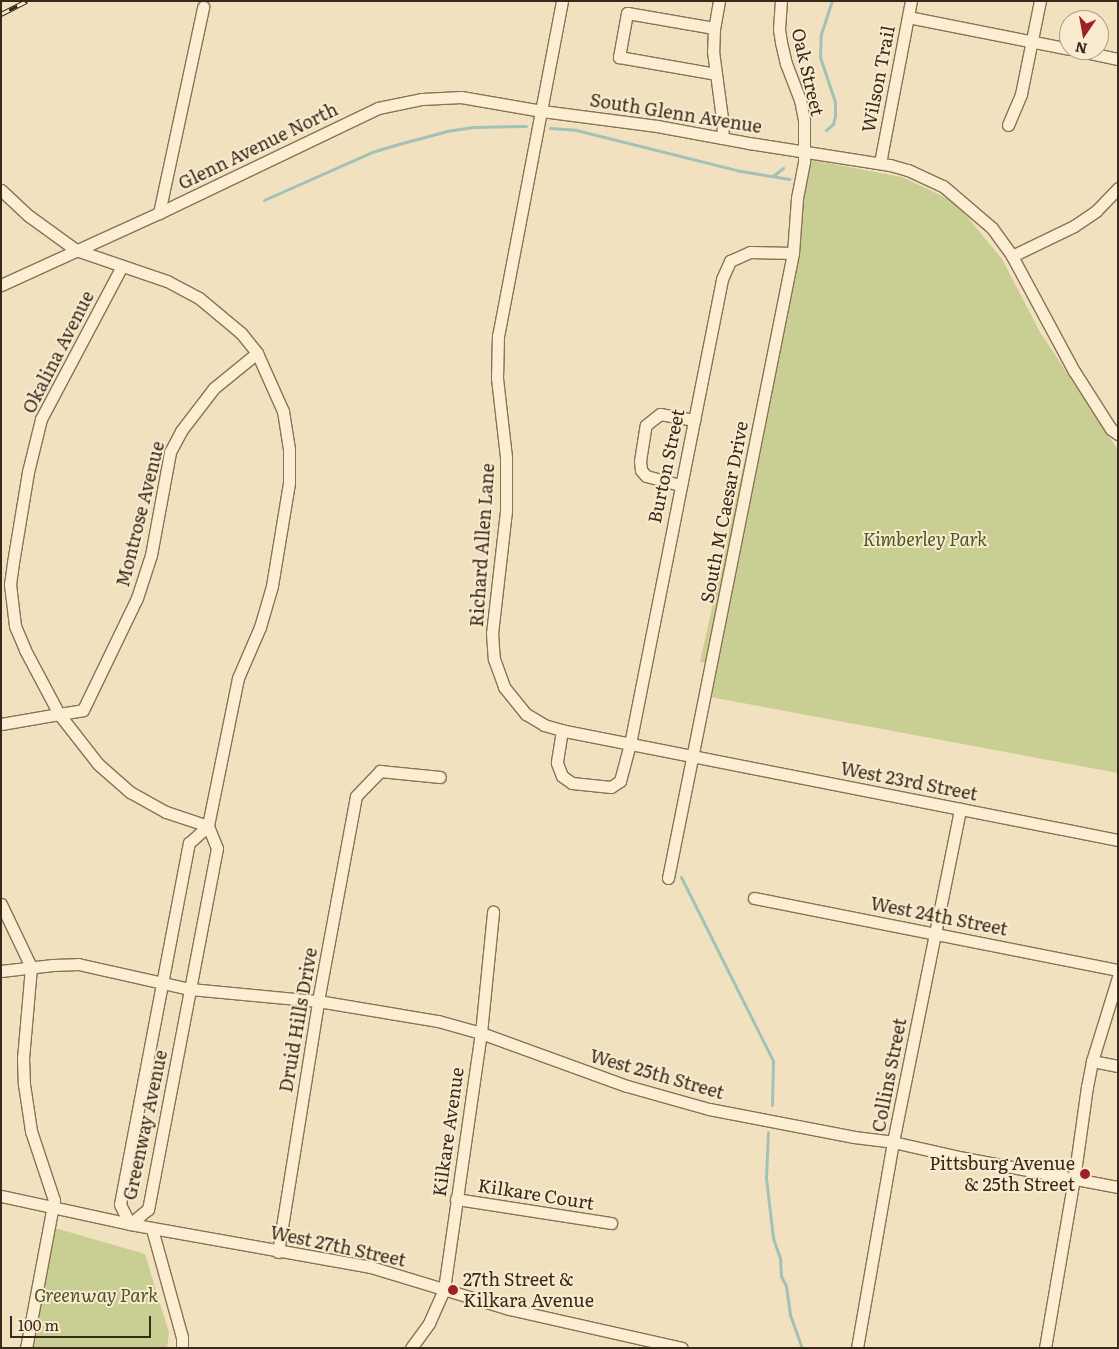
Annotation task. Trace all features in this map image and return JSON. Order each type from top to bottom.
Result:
[{"type":"street","name":"Richard Allen Lane","points":[[562,1],[498,335],[497,378],[506,457],[506,511],[492,633],[494,659],[504,687],[526,714],[544,725],[693,756]]},
{"type":"street","points":[[719,1],[714,28],[716,74],[723,126],[722,138]]},
{"type":"street","name":"Oak Street","points":[[781,1],[781,42],[786,64],[802,110],[803,151]]},
{"type":"street","name":"Wilson Trail","points":[[880,163],[911,1]]},
{"type":"street","points":[[1008,125],[1021,94],[1040,1]]},
{"type":"street","points":[[159,213],[203,7]]},
{"type":"street","points":[[714,28],[627,13],[619,57],[716,74]]},
{"type":"street","points":[[908,16],[1059,46]]},
{"type":"street","name":"Glenn Avenue North","points":[[1,285],[159,213],[378,108],[430,98],[461,97],[542,111]]},
{"type":"street","name":"South Glenn Avenue","points":[[542,111],[657,126],[880,163],[908,170],[943,186],[992,228],[1012,256],[1074,370],[1111,429],[1118,434]]},
{"type":"street","name":"South M Caesar Drive","points":[[668,878],[793,253],[803,151]]},
{"type":"street","points":[[1012,256],[1074,226],[1096,211],[1118,188]]},
{"type":"street","points":[[1,190],[28,216],[76,250],[167,281],[200,298],[241,333],[258,353],[283,411],[289,449],[289,483],[272,586],[260,627],[238,678],[208,826]]},
{"type":"street","name":"Burton Street","points":[[562,730],[557,763],[562,776],[572,783],[611,788],[620,781],[630,744],[722,278],[730,261],[750,252],[793,253]]},
{"type":"street","name":"Okalina Avenue","points":[[122,266],[41,419],[28,472],[12,563],[10,584],[15,626],[24,650],[59,714],[98,764],[130,792],[166,812],[208,826]]},
{"type":"street","name":"Montrose Avenue","points":[[59,714],[83,710],[137,598],[151,555],[170,452],[181,431],[214,388],[258,353]]},
{"type":"street","points":[[680,485],[646,476],[641,470],[640,461],[646,425],[660,414],[694,420]]},
{"type":"street","points":[[1,724],[59,714]]},
{"type":"street","name":"West 23rd Street","points":[[693,756],[1118,840]]},
{"type":"street","name":"Druid Hills Drive","points":[[278,1252],[318,1002],[356,796],[380,771],[440,777]]},
{"type":"street","name":"Collins Street","points":[[857,1348],[893,1142],[960,809]]},
{"type":"street","name":"Greenway Avenue","points":[[208,826],[217,848],[148,1209],[130,1224],[120,1204],[189,843],[208,826]]},
{"type":"street","name":"West 24th Street","points":[[754,898],[935,932],[1118,970]]},
{"type":"street","points":[[1,904],[31,967],[23,1058],[24,1084],[31,1131],[51,1188],[54,1206],[26,1348]]},
{"type":"street","name":"Kilkare Avenue","points":[[411,1348],[430,1323],[444,1289],[481,1033],[492,912]]},
{"type":"street","name":"West 25th Street","points":[[1,971],[78,964],[190,989],[318,1002],[438,1020],[481,1033],[627,1086],[700,1106],[1118,1187]]},
{"type":"street","points":[[1045,1348],[1092,1061],[1118,977]]},
{"type":"street","points":[[1092,1061],[1118,1066]]},
{"type":"street","name":"West 27th Street","points":[[1,1196],[130,1224],[371,1268],[509,1309],[682,1348]]},
{"type":"street","name":"Kilkare Court","points":[[456,1199],[611,1223]]},
{"type":"street","points":[[152,1228],[182,1337],[182,1348]]},
{"type":"green space","name":"Kimberley Park","points":[[811,160],[902,177],[955,202],[1002,259],[1040,332],[1118,450],[1118,773],[710,697],[715,665],[700,662]]},
{"type":"green space","name":"Greenway Park","points":[[55,1228],[145,1254],[169,1333],[167,1348],[31,1348]]},
{"type":"waterway","points":[[826,130],[833,124],[835,102],[820,57],[821,34],[832,1]]},
{"type":"waterway","points":[[264,200],[372,152],[395,145],[447,131],[473,127],[526,126]]},
{"type":"waterway","points":[[550,128],[576,130],[741,171],[789,179]]},
{"type":"waterway","points":[[773,176],[783,168]]},
{"type":"waterway","points":[[681,877],[773,1061],[772,1105]]},
{"type":"waterway","points":[[768,1132],[766,1178],[773,1238],[780,1258],[781,1276],[786,1286],[790,1315],[802,1348]]},
{"type":"railway","points":[[1,14],[27,1]]},
{"type":"place","name":"Pittsburg Avenue & 25th Street","points":[[1085,1174]]},
{"type":"place","name":"27th Street & Kilkara Avenue","points":[[453,1290]]}]
